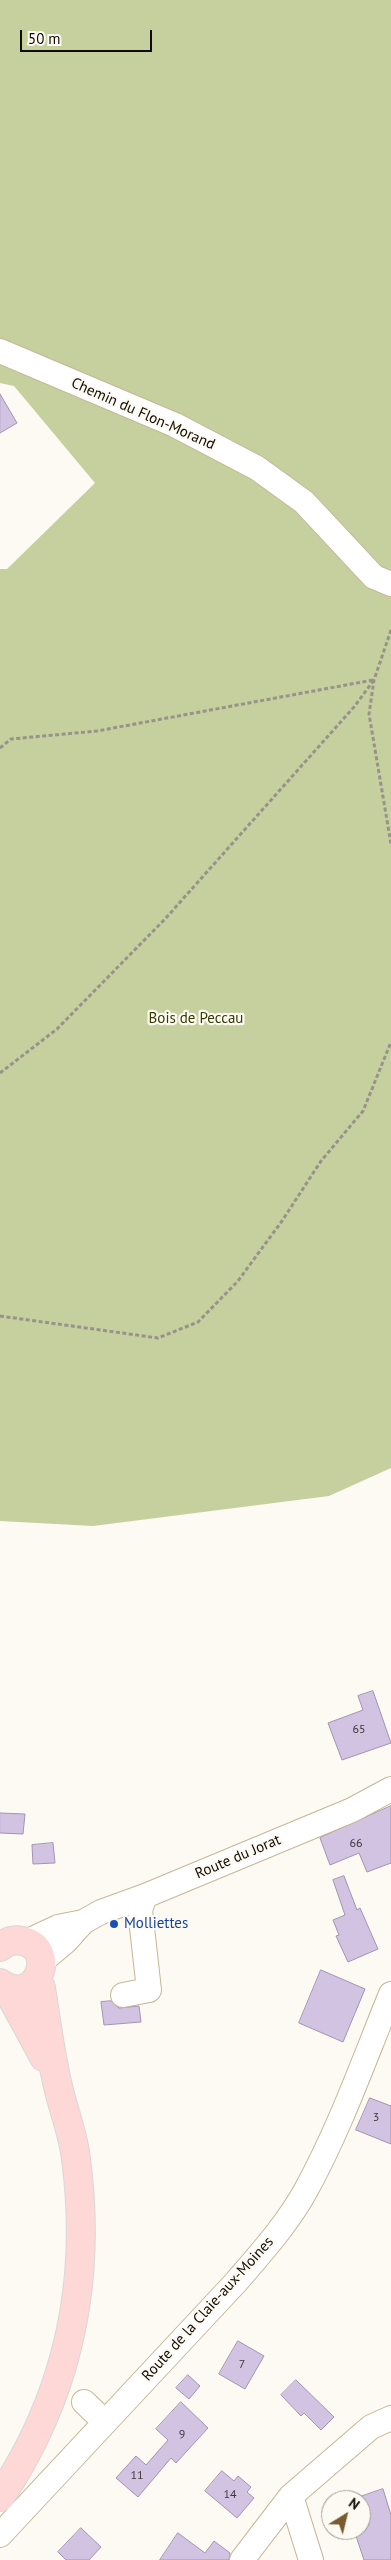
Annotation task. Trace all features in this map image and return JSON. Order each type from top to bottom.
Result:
[{"type":"main road","points":[[3,1985],[23,1989],[19,1951]]},
{"type":"main road","points":[[0,2497],[32,2443],[49,2406],[63,2366],[73,2326],[82,2242],[76,2156],[57,2082],[41,1988],[19,1951]]},
{"type":"main road","points":[[3,1985],[57,2082]]},
{"type":"street","name":"Chemin du Flon-Morand","points":[[0,351],[175,425],[257,468],[304,502],[374,577],[391,584]]},
{"type":"street","name":"Route du Jorat","points":[[19,1951],[66,1941],[83,1922],[101,1912],[352,1810],[391,1789]]},
{"type":"street","points":[[123,1995],[149,1990],[140,1910],[144,1896]]},
{"type":"street","name":"Route de la Claie-aux-Moines","points":[[0,2535],[237,2281],[273,2239],[305,2192],[328,2148],[391,1994]]},
{"type":"street","points":[[84,2402],[105,2422]]},
{"type":"street","points":[[242,2560],[291,2496],[371,2427],[391,2418]]},
{"type":"street","points":[[291,2496],[311,2560]]},
{"type":"path","points":[[391,630],[374,680],[369,714],[391,844]]},
{"type":"path","points":[[0,748],[11,739],[97,731],[374,680]]},
{"type":"path","points":[[0,1072],[57,1029],[165,919],[354,707],[374,680]]},
{"type":"path","points":[[0,1316],[158,1338],[198,1322],[238,1281],[282,1221],[321,1161],[363,1111],[391,1042]]},
{"type":"green space","name":"Bois de Peccau","points":[[0,0],[391,0],[391,1468],[329,1496],[93,1526],[0,1521],[0,569],[7,569],[95,483],[14,386],[0,383]]},
{"type":"building","points":[[0,394],[17,423],[0,433]]},
{"type":"building","points":[[373,1691],[391,1743],[342,1760],[328,1723],[363,1710],[358,1696]]},
{"type":"building","points":[[391,1806],[391,1863],[367,1872],[359,1853],[330,1865],[320,1838]]},
{"type":"building","points":[[0,1813],[25,1814],[23,1834],[0,1833]]},
{"type":"building","points":[[53,1843],[55,1863],[33,1864],[32,1845]]},
{"type":"building","points":[[344,1876],[357,1910],[360,1908],[378,1949],[348,1962],[336,1936],[339,1935],[333,1920],[345,1915],[333,1880]]},
{"type":"building","points":[[321,1970],[365,1989],[343,2042],[299,2023]]},
{"type":"building","points":[[111,2001],[119,2008],[139,2006],[141,2022],[104,2025],[101,2002]]},
{"type":"building","points":[[370,2098],[391,2106],[391,2144],[356,2130]]},
{"type":"building","points":[[238,2341],[264,2356],[245,2389],[219,2374]]},
{"type":"building","points":[[188,2375],[200,2386],[189,2399],[176,2388]]},
{"type":"building","points":[[296,2380],[334,2417],[321,2430],[304,2413],[301,2416],[281,2395]]},
{"type":"building","points":[[181,2402],[208,2428],[176,2463],[171,2458],[138,2497],[116,2478],[136,2456],[146,2465],[168,2440],[156,2429]]},
{"type":"building","points":[[222,2471],[234,2481],[238,2476],[251,2487],[247,2492],[254,2498],[237,2518],[205,2491]]},
{"type":"building","points":[[383,2489],[391,2515],[391,2560],[364,2560],[357,2540],[371,2540],[371,2493]]},
{"type":"building","points":[[81,2528],[101,2547],[89,2560],[66,2560],[58,2552]]},
{"type":"building","points":[[178,2533],[205,2553],[214,2541],[230,2553],[229,2560],[160,2560]]},
{"type":"place","name":"Molliettes","points":[[114,1924]]}]
